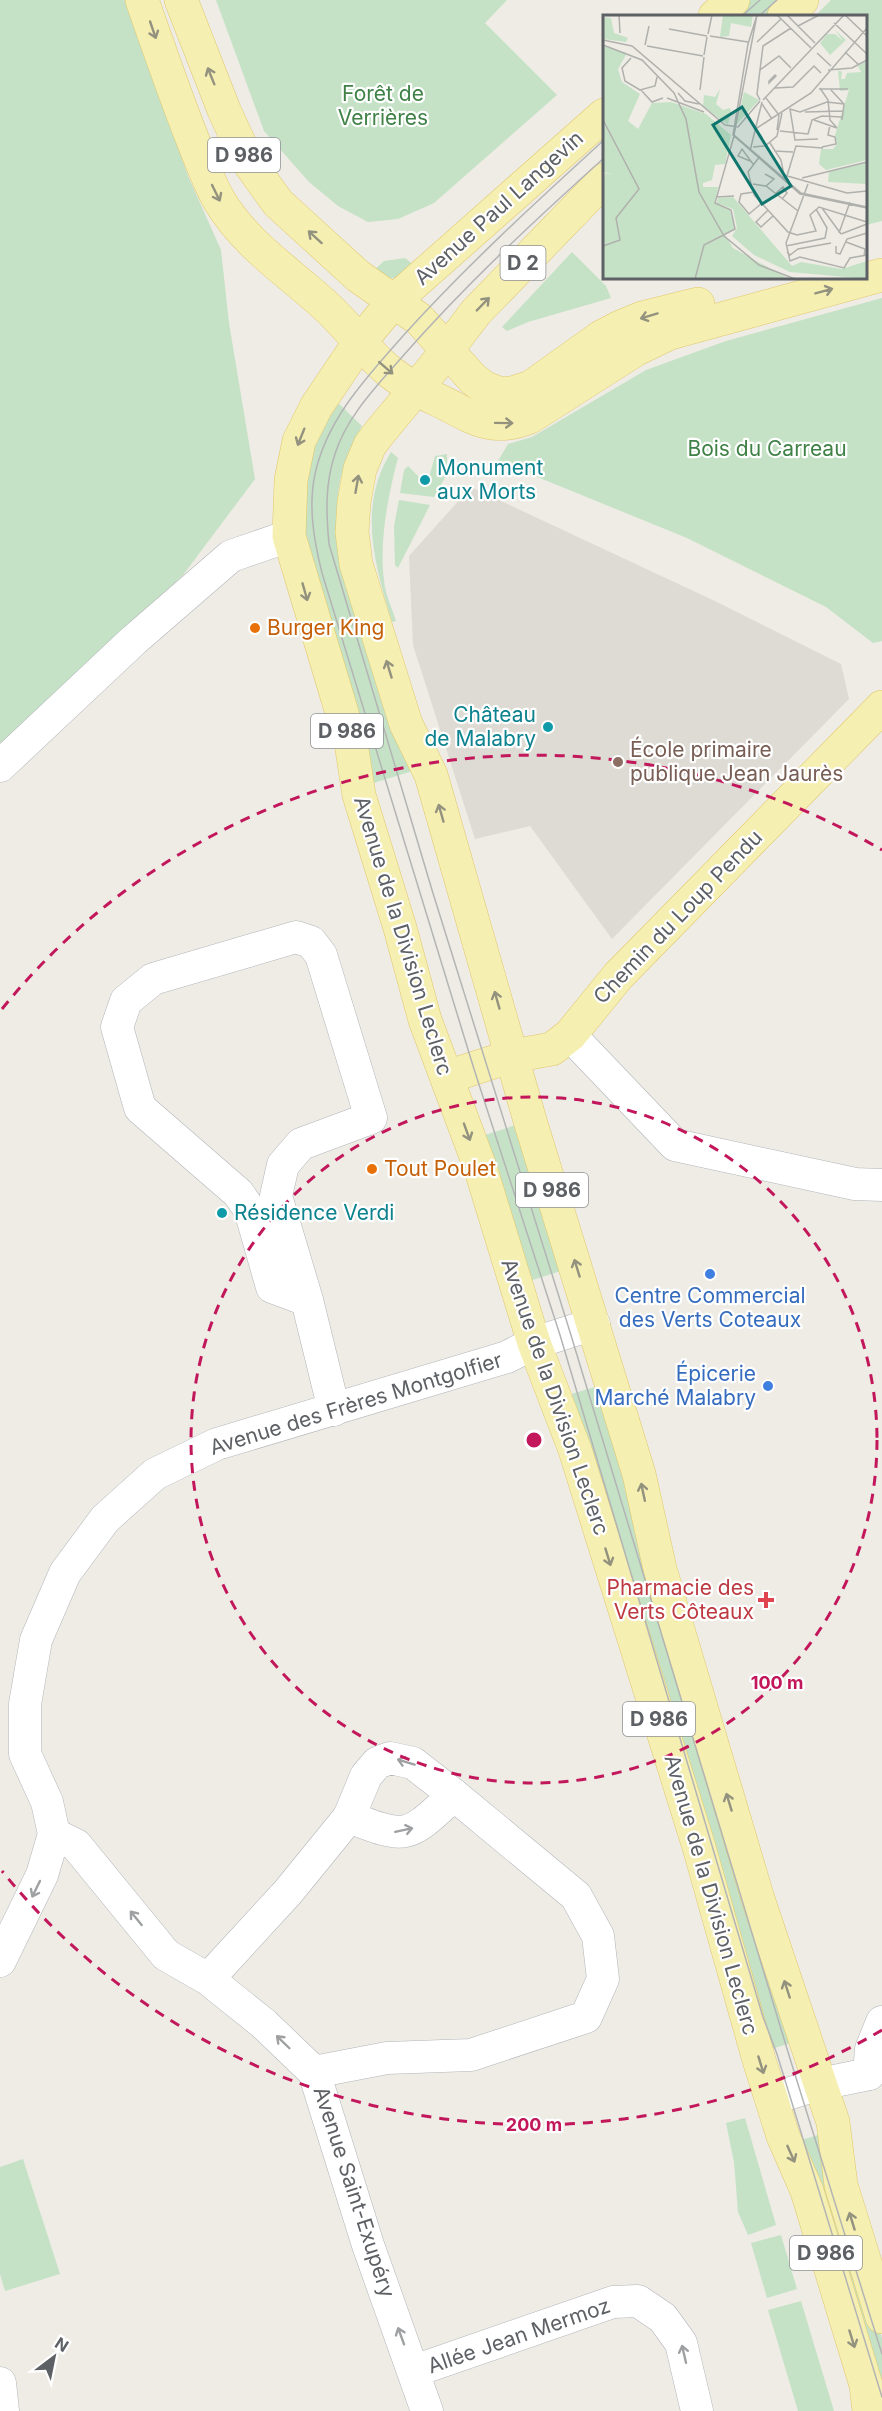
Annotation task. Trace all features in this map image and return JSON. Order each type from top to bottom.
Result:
[{"type":"main road","name":"D 986","points":[[142,0],[203,166],[219,200],[236,225],[266,255],[329,309],[359,343]]},
{"type":"main road","name":"D 986","points":[[181,0],[224,110],[247,160],[261,181],[278,203],[358,276],[394,302]]},
{"type":"main road","points":[[716,15],[733,0]]},
{"type":"main road","points":[[785,15],[802,0]]},
{"type":"main road","name":"Avenue Paul Langevin","points":[[359,343],[394,302],[603,116]]},
{"type":"main road","name":"D 2","points":[[416,390],[476,312],[603,181]]},
{"type":"main road","points":[[867,259],[882,254]]},
{"type":"main road","points":[[359,343],[389,372],[416,390],[472,418],[500,424],[514,424],[530,417],[635,350],[670,333],[882,275]]},
{"type":"main road","points":[[394,302],[428,327],[473,379],[492,392],[501,394],[531,387],[601,337],[618,328],[663,312],[792,279]]},
{"type":"main road","name":"Avenue de la Division Leclerc","points":[[359,343],[307,423],[294,457],[289,536],[351,743],[359,795],[400,928],[425,1020],[480,1167],[534,1343],[575,1450],[699,1847],[771,2099],[783,2136],[807,2191],[866,2385],[869,2411]]},
{"type":"main road","name":"Avenue de la Division Leclerc","points":[[416,390],[370,445],[360,469],[352,532],[356,564],[406,724],[431,775],[512,1056],[639,1474],[660,1569],[762,1910],[832,2122],[841,2185],[882,2317]]},
{"type":"main road","name":"Chemin du Loup Pendu","points":[[447,1077],[512,1056],[552,1049],[570,1035],[618,976],[882,707]]},
{"type":"street","points":[[0,766],[134,640],[231,556],[289,536]]},
{"type":"street","points":[[307,1300],[272,1287],[250,1210],[237,1193],[140,1108],[117,1027],[126,1001],[153,979],[296,937],[311,942],[321,955],[370,1118],[301,1144],[283,1165],[276,1196],[307,1300],[334,1410]]},
{"type":"street","points":[[570,1035],[675,1145],[855,1184],[882,1185]]},
{"type":"street","name":"Avenue des Frères Montgolfier","points":[[54,1834],[47,1802],[25,1754],[25,1704],[36,1640],[65,1574],[105,1519],[155,1474],[217,1444],[507,1358],[534,1343],[594,1324]]},
{"type":"street","points":[[208,1978],[288,1892],[349,1817],[366,1776],[377,1763],[390,1758],[413,1763],[454,1794],[576,1896],[598,1936],[603,1978],[586,2017],[471,2055],[387,2058],[314,2072]]},
{"type":"street","points":[[349,1817],[384,1831],[403,1833],[421,1825],[454,1794]]},
{"type":"street","points":[[0,1961],[42,1875],[54,1834]]},
{"type":"street","name":"Avenue Saint-Exupéry","points":[[54,1834],[76,1845],[166,1955],[208,1978],[264,2024],[314,2072],[368,2245],[428,2411]]},
{"type":"street","points":[[771,2099],[820,2084],[876,2080],[871,2049],[882,2022]]},
{"type":"street","name":"Allée Jean Mermoz","points":[[414,2371],[613,2302],[638,2301],[663,2318],[681,2343],[697,2411]]},
{"type":"street","points":[[0,2382],[3,2411]]},
{"type":"shaded area","name":"École primaire publique Jean Jaurès","points":[[471,487],[717,602],[841,664],[849,699],[612,939],[530,826],[475,839],[413,645],[409,556]]},
{"type":"green space","points":[[0,0],[127,0],[188,176],[221,250],[229,323],[255,479],[183,575],[0,749]]},
{"type":"green space","name":"Forêt de Verrières","points":[[216,0],[507,0],[485,23],[557,95],[434,203],[398,219],[368,222],[338,206],[309,182],[264,131]]},
{"type":"green space","points":[[750,0],[791,0],[774,15],[733,15]]},
{"type":"green space","points":[[831,0],[882,0],[882,221],[867,225],[867,15],[816,15]]},
{"type":"green space","points":[[572,252],[606,286],[611,298],[528,322],[507,331],[502,327]]},
{"type":"green space","points":[[405,258],[415,266],[399,277],[390,278],[371,273],[384,261]]},
{"type":"green space","name":"Bois du Carreau","points":[[882,298],[882,641],[873,643],[826,607],[687,538],[498,461],[508,444],[532,437],[646,370],[726,341]]},
{"type":"green space","points":[[334,399],[362,426],[349,451],[341,477],[337,504],[338,532],[416,770],[367,785],[304,551],[301,479]]},
{"type":"green space","points":[[391,452],[398,458],[385,519],[383,565],[386,590],[396,621],[392,622],[375,558],[372,536],[374,494]]},
{"type":"green space","points":[[447,454],[447,474],[434,497],[400,493],[404,470],[408,466],[424,482],[428,481],[435,456]]},
{"type":"green space","points":[[399,500],[430,505],[398,568],[395,565],[394,526]]},
{"type":"green space","points":[[519,1124],[564,1270],[526,1282],[482,1136]]},
{"type":"green space","points":[[598,1386],[797,2041],[765,2051],[565,1396]]},
{"type":"green space","points":[[745,2118],[776,2225],[748,2235],[738,2212],[734,2162],[726,2123]]},
{"type":"green space","points":[[825,2133],[834,2184],[882,2338],[882,2411],[791,2143]]},
{"type":"green space","points":[[23,2159],[60,2274],[5,2291],[0,2274],[0,2167]]},
{"type":"green space","points":[[781,2235],[797,2289],[767,2298],[751,2243]]},
{"type":"green space","points":[[801,2301],[834,2411],[798,2411],[768,2310]]},
{"type":"tram line","points":[[743,15],[760,0]]},
{"type":"tram line","points":[[760,15],[777,0]]},
{"type":"tram line","points":[[603,141],[450,286],[362,384],[338,417],[321,454],[313,486],[313,524],[322,573],[474,1069],[560,1335],[763,2017],[777,2054],[882,2397]]},
{"type":"tram line","points":[[603,159],[450,304],[355,414],[340,440],[329,476],[327,509],[329,544],[432,890],[570,1332],[882,2354]]},
{"type":"place","name":"Monument aux Morts","points":[[425,480]]},
{"type":"place","name":"Burger King","points":[[255,628]]},
{"type":"place","name":"Château de Malabry","points":[[548,727]]},
{"type":"place","name":"École primaire publique Jean Jaurès","points":[[618,762]]},
{"type":"place","name":"Tout Poulet","points":[[372,1169]]},
{"type":"place","name":"Résidence Verdi","points":[[222,1213]]},
{"type":"place","name":"Centre Commercial des Verts Coteaux","points":[[710,1274]]},
{"type":"place","name":"Épicerie Marché Malabry","points":[[768,1386]]},
{"type":"place","name":"Pharmacie des Verts Côteaux","points":[[766,1600]]}]
